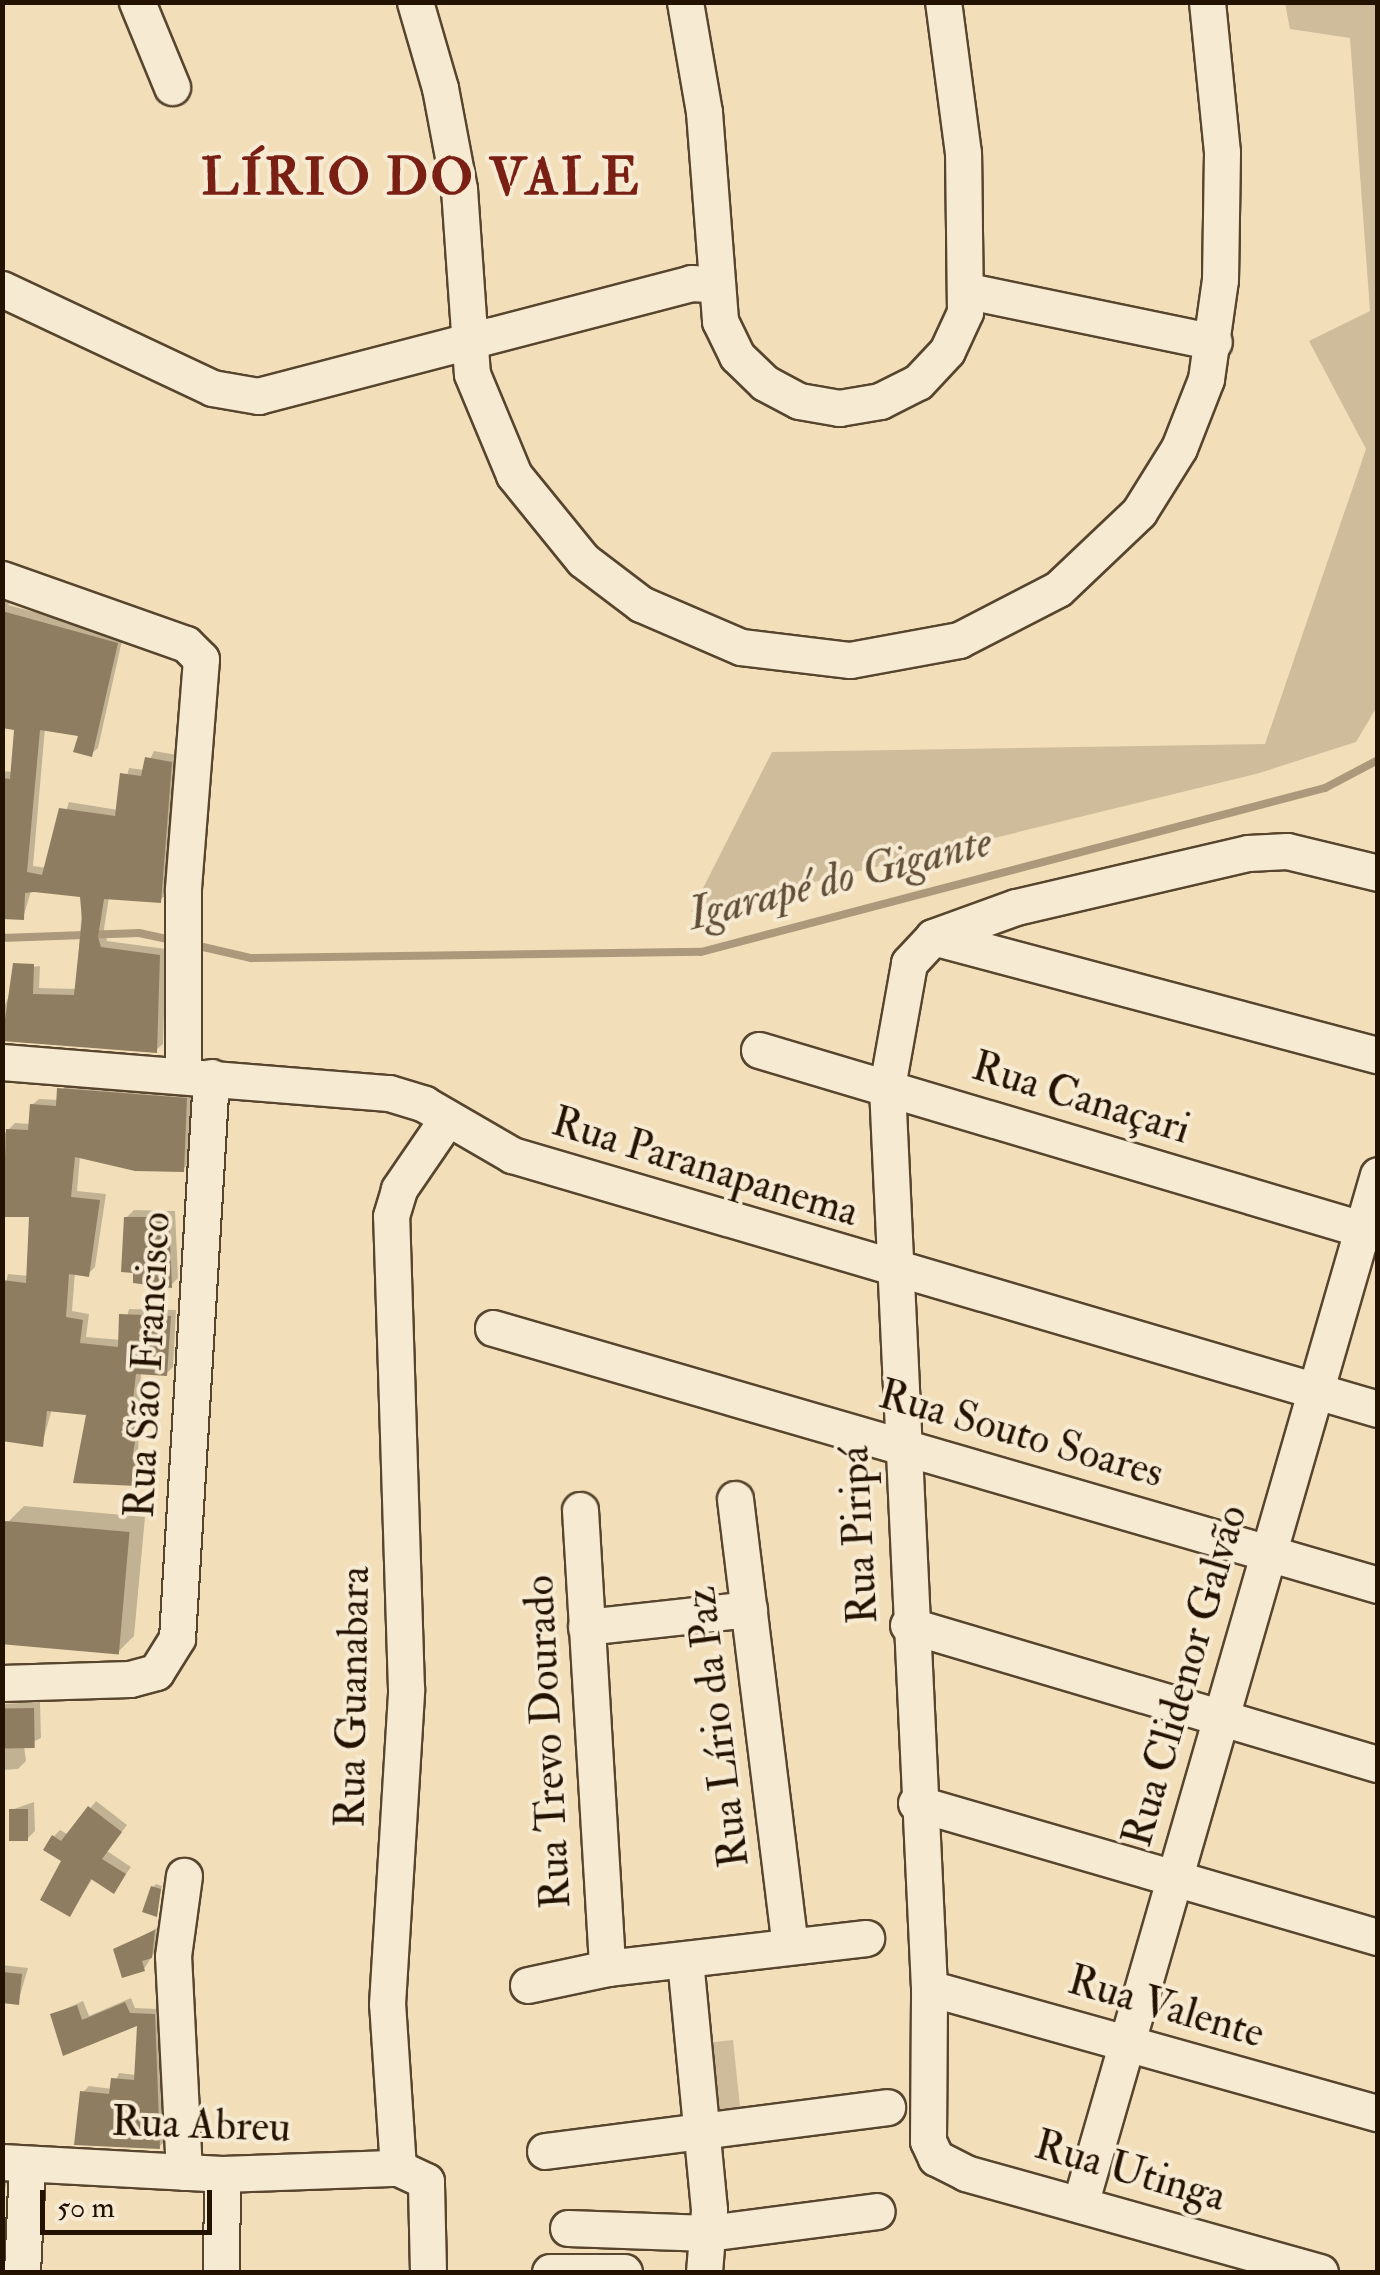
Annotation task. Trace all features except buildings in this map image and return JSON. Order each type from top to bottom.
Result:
[{"type":"street","points":[[137,2],[172,87]]},
{"type":"street","points":[[415,2],[440,88],[458,189],[465,342],[483,409],[514,475],[583,560],[641,604],[707,636],[777,654],[850,660],[923,650],[994,626],[1088,566],[1161,481],[1194,414],[1214,342],[1222,152],[1207,2]]},
{"type":"street","points":[[684,2],[704,112],[712,284],[728,339],[750,370],[799,401],[839,408],[880,402],[926,375],[957,332],[968,291],[964,153],[943,2]]},
{"type":"street","points":[[2,289],[212,388],[241,395],[275,394],[691,283],[712,284]]},
{"type":"street","points":[[968,291],[1214,342]]},
{"type":"street","name":"Rua São Francisco","points":[[2,579],[186,644],[197,651],[201,670],[181,938],[197,1076],[177,1638],[156,1672],[130,1679],[2,1682]]},
{"type":"street","points":[[934,937],[1016,907],[1248,853],[1287,851],[1378,873]]},
{"type":"street","points":[[934,937],[1378,1055]]},
{"type":"street","name":"Rua Piripá","points":[[928,2141],[929,1988],[899,1446],[887,1087],[909,963],[934,937]]},
{"type":"street","name":"Rua Canaçari","points":[[759,1050],[1369,1231]]},
{"type":"street","points":[[2,1071],[3,1062]]},
{"type":"street","name":"Rua Paranapanema","points":[[3,1062],[352,1086],[424,1104],[512,1155],[893,1271],[1378,1409]]},
{"type":"street","name":"Rua Guanabara","points":[[398,2168],[387,2004],[406,1689],[390,1216],[399,1189],[447,1118]]},
{"type":"street","name":"Rua Clidenor Galvão","points":[[1081,2201],[1266,1552],[1369,1231],[1378,1176]]},
{"type":"street","name":"Rua Souto Soares","points":[[493,1328],[1378,1585]]},
{"type":"street","name":"Rua Lírio da Paz","points":[[735,1499],[790,1944]]},
{"type":"street","name":"Rua Trevo Dourado","points":[[580,1510],[607,1968]]},
{"type":"street","points":[[586,1627],[749,1608]]},
{"type":"street","points":[[908,1625],[1378,1764]]},
{"type":"street","points":[[916,1803],[1175,1874],[1378,1938]]},
{"type":"street","points":[[184,1876],[173,1956],[184,2172]]},
{"type":"street","points":[[528,1986],[607,1968],[866,1938]]},
{"type":"street","points":[[685,1960],[703,2136],[708,2233],[704,2272]]},
{"type":"street","name":"Rua Valente","points":[[929,1988],[1378,2113]]},
{"type":"street","points":[[545,2152],[703,2136],[887,2107]]},
{"type":"street","name":"Rua Utinga","points":[[928,2141],[948,2167],[1081,2201],[1260,2264],[1320,2272]]},
{"type":"street","points":[[15,2163],[22,2272]]},
{"type":"street","name":"Rua Abreu","points":[[15,2163],[222,2174],[398,2168]]},
{"type":"street","points":[[398,2168],[426,2182],[428,2272]]},
{"type":"street","points":[[220,2272],[222,2174]]},
{"type":"street","points":[[568,2228],[708,2233],[878,2211]]},
{"type":"street","points":[[550,2272],[624,2272]]},
{"type":"shaded area","points":[[1285,3],[1377,3],[1378,705],[1356,742],[1256,774],[691,912],[772,752],[1265,744],[1366,449],[1309,341],[1370,311],[1350,38],[1290,29]]},
{"type":"shaded area","points":[[733,2040],[740,2109],[712,2112],[705,2043]]},
{"type":"waterway","name":"Igarapé do Gigante","points":[[190,944],[251,958],[701,952],[1325,788],[1378,760]]},
{"type":"waterway","name":"Igarapé do Gigante","points":[[2,938],[139,933],[172,940]]},
{"type":"district","name":"LÍRIO DO VALE","points":[[421,178]]}]
